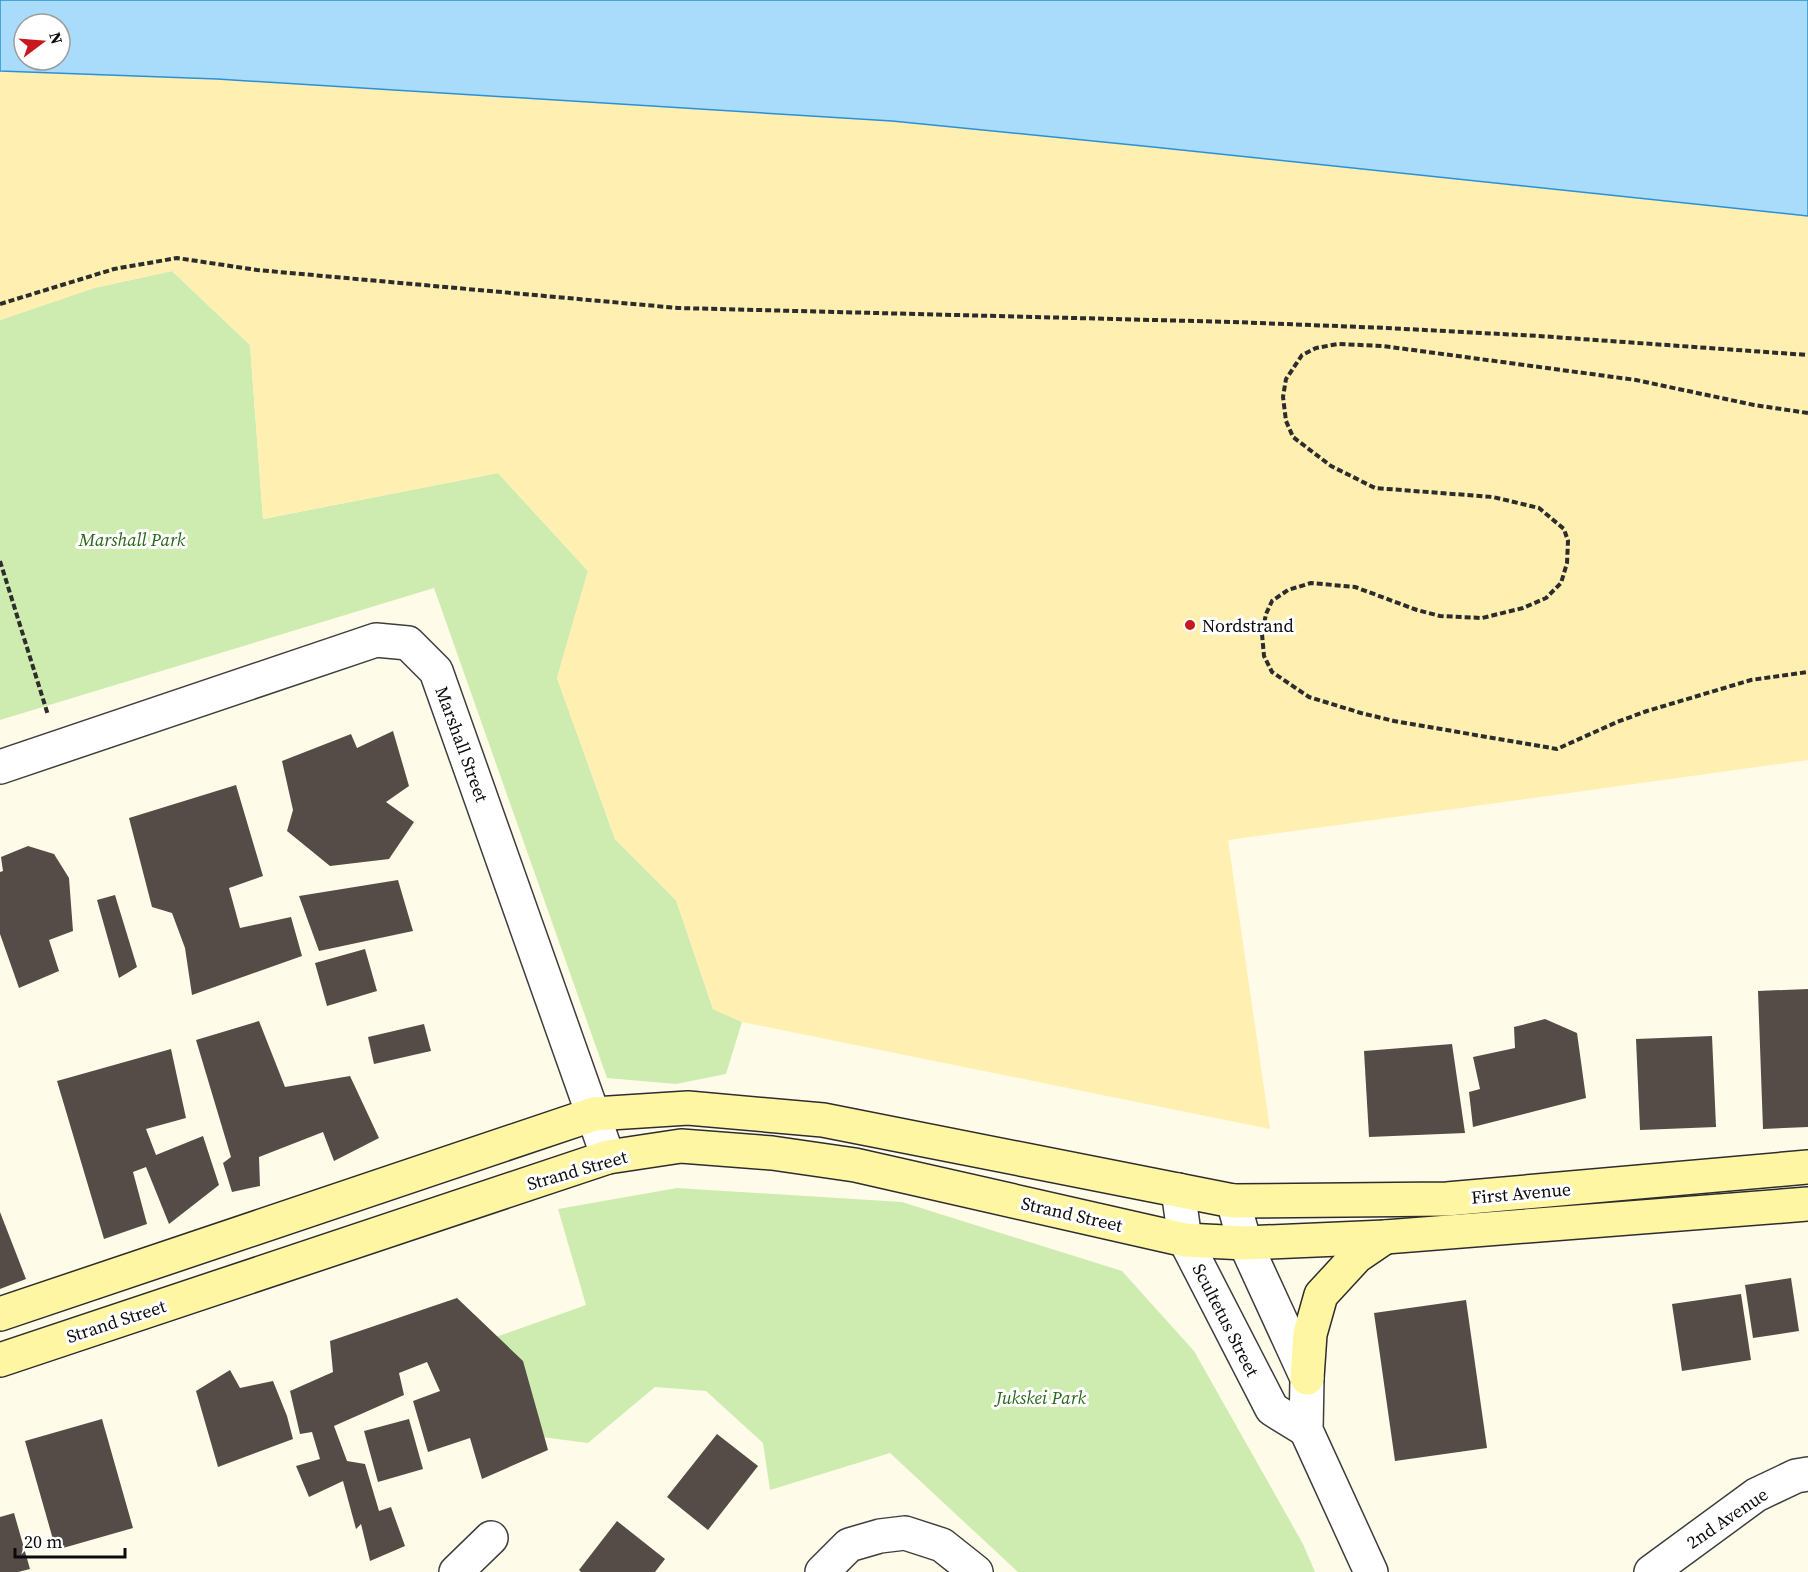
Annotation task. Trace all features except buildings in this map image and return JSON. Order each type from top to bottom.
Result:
[{"type":"street","name":"Marshall Street","points":[[0,767],[376,640],[408,643],[436,671],[608,1157]]},
{"type":"street","points":[[0,1314],[594,1114],[688,1108],[823,1120],[1233,1202],[1245,1242],[1307,1378]]},
{"type":"street","name":"Strand Street","points":[[0,1360],[608,1157],[681,1146],[772,1153],[855,1166],[1185,1240],[1245,1242]]},
{"type":"street","name":"First Avenue","points":[[1233,1202],[1447,1199],[1808,1167]]},
{"type":"street","name":"Scultetus Street","points":[[1178,1190],[1185,1240],[1272,1409],[1306,1430]]},
{"type":"street","name":"First Avenue","points":[[1245,1242],[1385,1237],[1808,1204]]},
{"type":"street","points":[[1371,1572],[1306,1430],[1307,1378],[1310,1334],[1321,1295],[1357,1256],[1385,1237]]},
{"type":"street","name":"2nd Avenue","points":[[1652,1572],[1756,1495],[1796,1476],[1808,1474]]},
{"type":"street","points":[[822,1572],[849,1545],[880,1536],[905,1533],[942,1545],[976,1572]]},
{"type":"street","points":[[456,1572],[491,1538]]},
{"type":"path","points":[[0,304],[114,269],[177,258],[257,270],[678,308],[1387,328],[1808,355]]},
{"type":"path","points":[[1808,414],[1636,380],[1383,346],[1338,344],[1316,348],[1302,355],[1286,379],[1283,397],[1286,421],[1293,437],[1331,466],[1375,488],[1493,497],[1539,508],[1564,529],[1568,541],[1567,563],[1561,583],[1546,598],[1523,608],[1482,618],[1440,616],[1355,587],[1311,583],[1288,590],[1272,601],[1266,614],[1262,634],[1264,656],[1272,672],[1309,697],[1394,721],[1557,749],[1647,711],[1750,680],[1808,672]]},
{"type":"path","points":[[0,561],[58,747]]},
{"type":"green space","name":"Marshall Park","points":[[172,271],[250,345],[263,519],[498,473],[588,571],[557,678],[615,839],[676,900],[713,1009],[742,1022],[726,1074],[676,1084],[607,1078],[434,588],[0,720],[0,320],[94,288]]},
{"type":"green space","name":"Jukskei Park","points":[[677,1188],[902,1202],[1122,1271],[1194,1351],[1303,1544],[1315,1572],[1018,1572],[890,1453],[770,1490],[763,1443],[706,1391],[655,1387],[588,1443],[542,1437],[493,1338],[586,1305],[558,1209]]},
{"type":"sand","name":"Nordstrand","points":[[0,71],[217,79],[892,121],[1808,216],[1808,760],[1228,840],[1270,1129],[742,1022],[713,1009],[676,900],[615,839],[557,678],[588,571],[498,473],[263,519],[250,345],[172,271],[94,288],[0,320]]},
{"type":"water","points":[[0,0],[1808,0],[1808,216],[892,121],[217,79],[27,72],[72,72],[72,12],[12,12],[12,71],[0,71]]},
{"type":"place","name":"Nordstrand","points":[[1190,625]]}]
